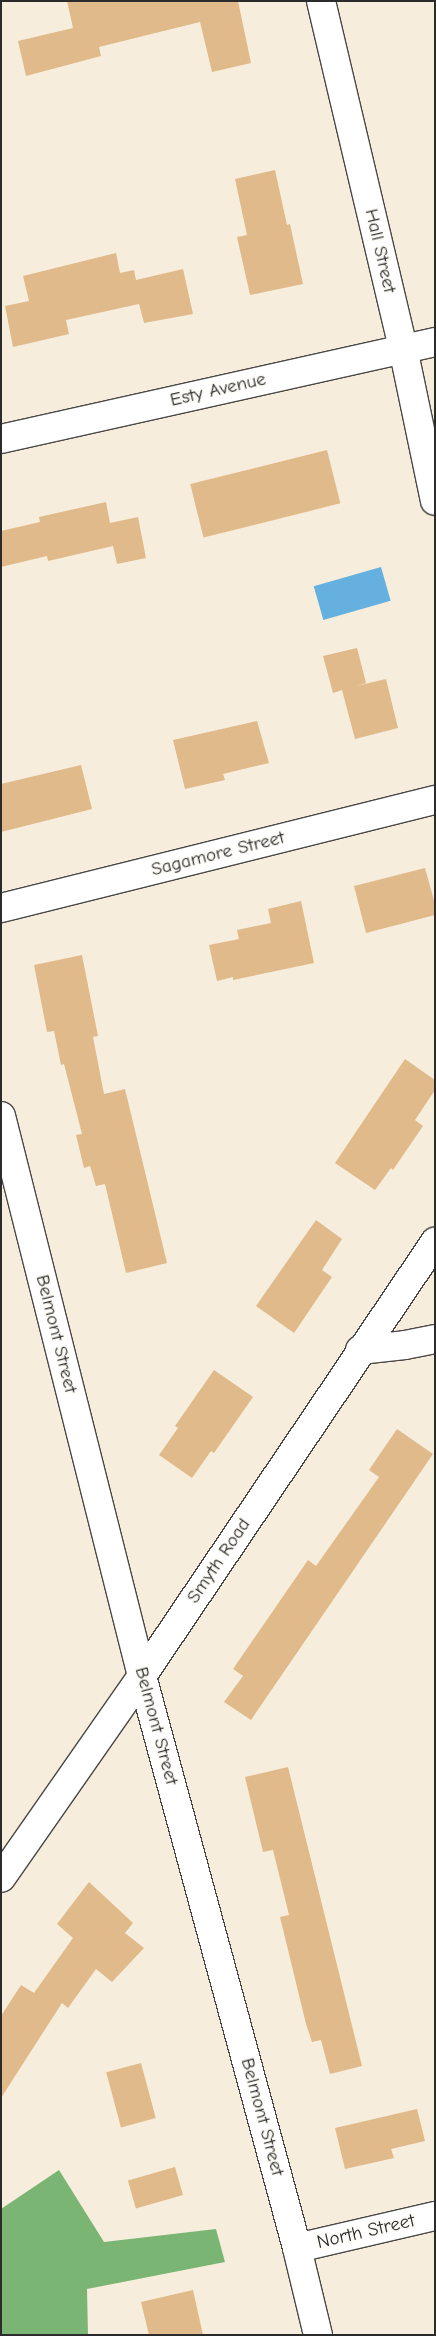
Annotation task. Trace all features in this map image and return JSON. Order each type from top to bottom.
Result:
[{"type":"street","name":"Hall Street","points":[[321,1],[403,348],[435,501]]},
{"type":"street","name":"Esty Avenue","points":[[1,439],[435,342]]},
{"type":"street","name":"Sagamore Street","points":[[1,908],[435,800]]},
{"type":"street","name":"Belmont Street","points":[[1,1116],[142,1676],[297,2248],[318,2335]]},
{"type":"street","name":"Smyth Road","points":[[1,1878],[142,1676],[360,1350],[435,1242]]},
{"type":"street","points":[[360,1350],[405,1345],[435,1339]]},
{"type":"street","name":"North Street","points":[[297,2248],[435,2216]]},
{"type":"green space","points":[[59,2170],[104,2242],[216,2229],[225,2262],[87,2289],[88,2335],[1,2335],[1,2209]]},
{"type":"water","points":[[381,567],[391,601],[323,620],[314,586]]},
{"type":"building","points":[[67,1],[238,1],[251,63],[212,72],[200,22],[99,47],[101,56],[26,76],[18,41],[73,28]]},
{"type":"building","points":[[275,170],[287,225],[290,224],[303,284],[250,295],[237,237],[247,235],[235,179]]},
{"type":"building","points":[[116,253],[120,273],[134,270],[136,280],[183,269],[193,314],[144,323],[139,304],[66,320],[69,334],[13,347],[5,306],[29,301],[23,276]]},
{"type":"building","points":[[327,450],[340,503],[203,537],[190,484]]},
{"type":"building","points":[[106,502],[110,523],[138,517],[146,558],[117,564],[113,546],[48,561],[47,556],[1,567],[1,531],[40,522],[39,517]]},
{"type":"building","points":[[357,648],[366,683],[356,686],[386,679],[398,728],[355,739],[342,690],[333,693],[323,656]]},
{"type":"building","points":[[257,721],[269,763],[223,774],[225,780],[185,789],[173,740]]},
{"type":"building","points":[[81,765],[92,809],[1,832],[1,784]]},
{"type":"building","points":[[425,868],[435,904],[435,915],[366,933],[354,886]]},
{"type":"building","points":[[301,901],[314,963],[233,980],[233,977],[217,981],[209,945],[239,939],[237,930],[271,923],[268,909]]},
{"type":"building","points":[[82,955],[98,1036],[93,1037],[104,1094],[125,1089],[167,1263],[126,1273],[105,1184],[96,1186],[90,1166],[84,1168],[76,1135],[82,1134],[64,1064],[61,1065],[54,1031],[47,1032],[34,965]]},
{"type":"building","points":[[405,1059],[435,1080],[435,1090],[415,1120],[423,1126],[393,1170],[391,1168],[375,1190],[335,1163]]},
{"type":"building","points":[[316,1220],[342,1239],[322,1270],[332,1277],[294,1333],[256,1306]]},
{"type":"building","points":[[214,1370],[253,1397],[214,1453],[211,1451],[192,1478],[159,1455],[178,1428],[175,1426]]},
{"type":"building","points":[[397,1429],[433,1454],[251,1720],[224,1702],[243,1676],[233,1669],[308,1560],[316,1566],[379,1477],[369,1470]]},
{"type":"building","points":[[288,1767],[362,2066],[330,2074],[321,2040],[312,2042],[306,2024],[280,1917],[289,1915],[273,1850],[263,1852],[245,1777]]},
{"type":"building","points":[[89,1882],[133,1923],[125,1933],[144,1948],[112,1982],[96,1969],[68,2008],[62,2003],[1,2098],[1,2016],[21,1985],[34,1993],[73,1938],[57,1924]]},
{"type":"building","points":[[141,2063],[156,2118],[121,2127],[106,2072]]},
{"type":"building","points":[[417,2109],[425,2141],[391,2149],[394,2158],[345,2169],[335,2128]]},
{"type":"building","points":[[175,2167],[183,2195],[136,2208],[128,2181]]},
{"type":"building","points":[[193,2290],[203,2335],[149,2335],[141,2302]]}]
